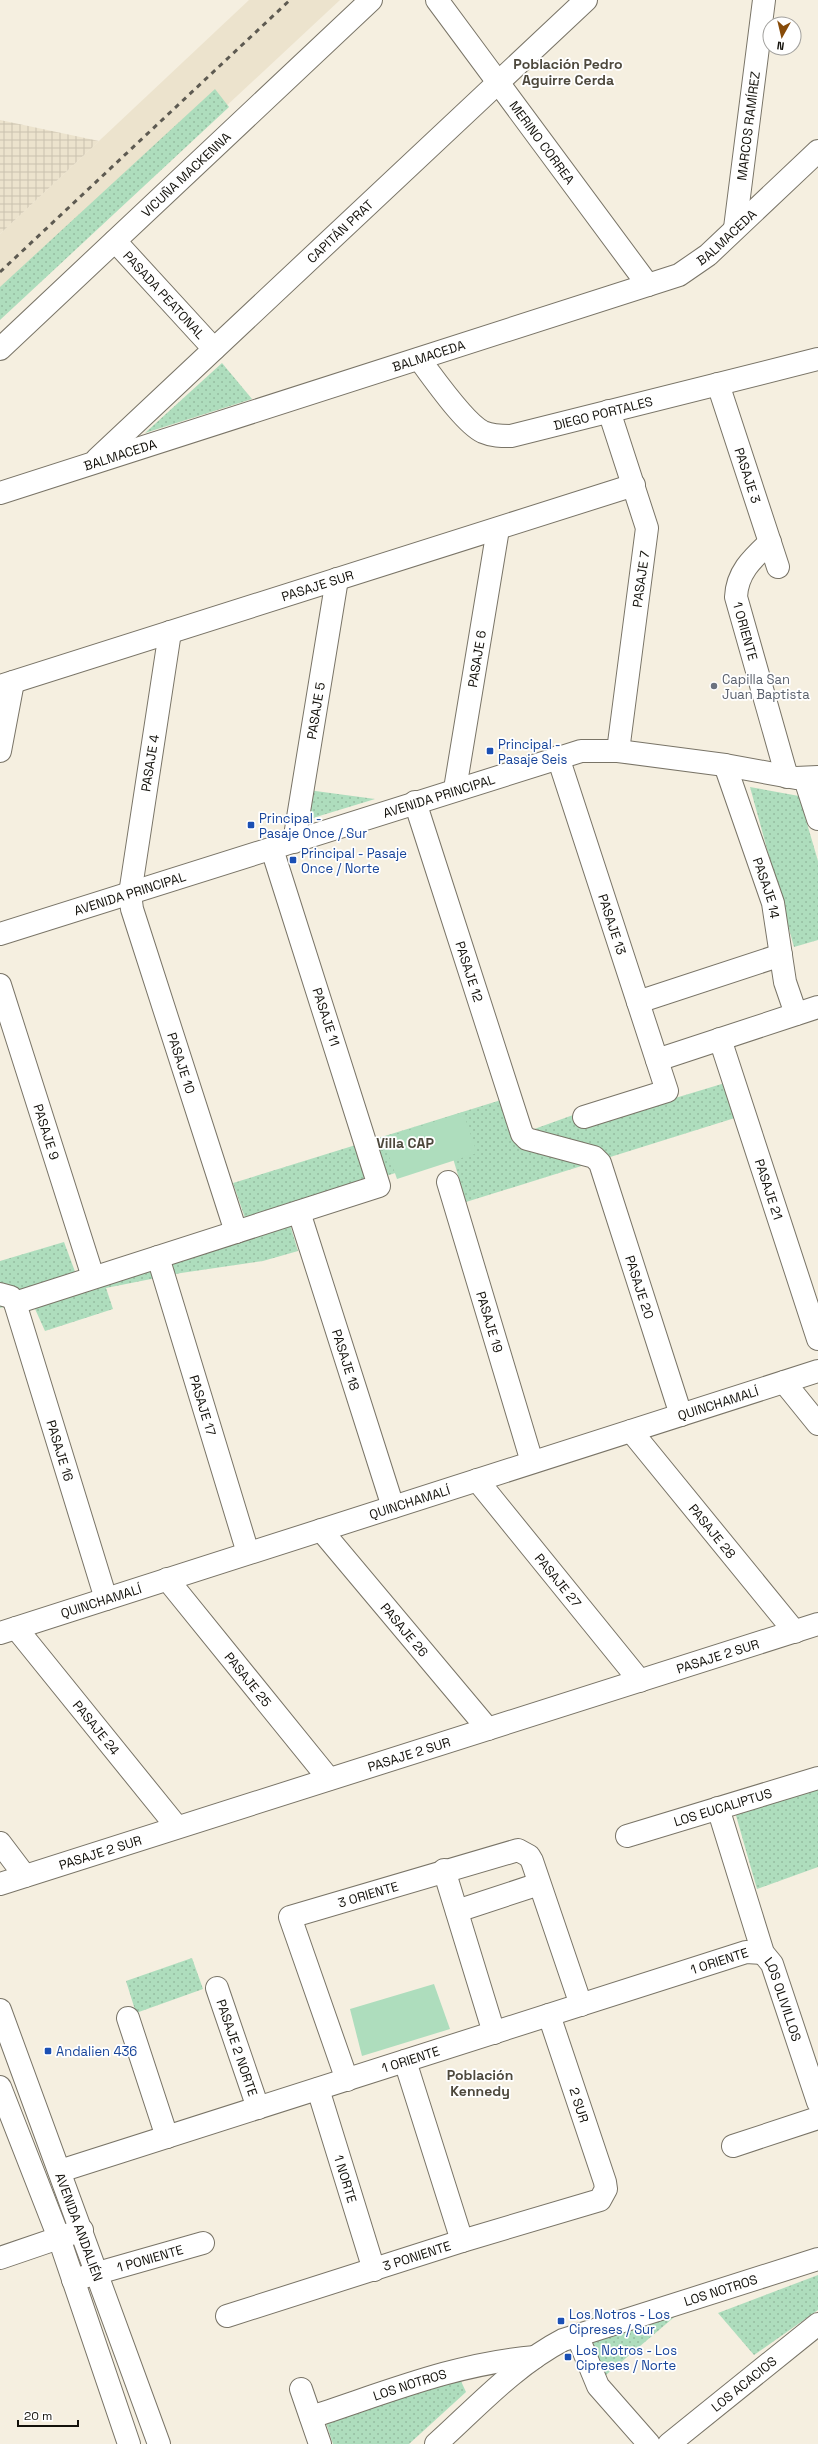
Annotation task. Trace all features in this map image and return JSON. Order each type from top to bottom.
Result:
[{"type":"street","name":"VICUÑA MACKENNA","points":[[0,349],[371,0]]},
{"type":"street","name":"MERINO CORREA","points":[[437,0],[648,285]]},
{"type":"street","name":"CAPITÁN PRAT","points":[[94,462],[586,0]]},
{"type":"street","name":"MARCOS RAMÍREZ","points":[[735,228],[764,0]]},
{"type":"street","name":"BALMACEDA","points":[[0,493],[679,275],[694,266],[818,150]]},
{"type":"street","name":"PASADA PEATONAL","points":[[115,241],[214,349]]},
{"type":"street","name":"DIEGO PORTALES","points":[[418,359],[470,422],[491,435],[511,436],[818,359]]},
{"type":"street","name":"PASAJE 3","points":[[718,384],[778,567]]},
{"type":"street","name":"PASAJE 7","points":[[609,411],[647,528],[618,751]]},
{"type":"street","name":"PASAJE SUR","points":[[6,684],[634,486]]},
{"type":"street","name":"PASAJE 6","points":[[455,789],[498,529]]},
{"type":"street","name":"1 ORIENTE","points":[[770,542],[745,567],[739,576],[736,597],[818,819]]},
{"type":"street","name":"PASAJE 5","points":[[294,842],[337,579]]},
{"type":"street","name":"PASAJE 4","points":[[130,894],[170,632]]},
{"type":"street","points":[[0,751],[6,684]]},
{"type":"street","name":"AVENIDA PRINCIPAL","points":[[0,934],[294,842],[455,789],[558,757],[586,751],[618,751],[803,777]]},
{"type":"street","name":"PASAJE 13","points":[[558,757],[667,1091],[584,1117]]},
{"type":"street","name":"PASAJE 14","points":[[725,765],[773,903],[785,982],[796,1014]]},
{"type":"street","name":"PASAJE 12","points":[[415,802],[522,1134],[527,1139],[598,1160]]},
{"type":"street","name":"PASAJE 11","points":[[272,849],[379,1186],[299,1212]]},
{"type":"street","name":"PASAJE 10","points":[[130,894],[132,910],[236,1232]]},
{"type":"street","points":[[638,1002],[780,955]]},
{"type":"street","name":"PASAJE 9","points":[[0,985],[93,1278]]},
{"type":"street","points":[[657,1060],[818,1007]]},
{"type":"street","name":"PASAJE 21","points":[[720,1039],[818,1339]]},
{"type":"street","name":"PASAJE 20","points":[[598,1160],[681,1415]]},
{"type":"street","name":"PASAJE 19","points":[[448,1182],[532,1462]]},
{"type":"street","points":[[8,1298],[93,1278],[299,1212]]},
{"type":"street","name":"PASAJE 18","points":[[299,1212],[393,1507]]},
{"type":"street","name":"PASAJE 17","points":[[158,1257],[248,1553]]},
{"type":"street","name":"PASAJE 16","points":[[8,1298],[106,1599]]},
{"type":"street","name":"QUINCHAMALÍ","points":[[8,1630],[818,1371]]},
{"type":"street","points":[[784,1382],[818,1424]]},
{"type":"street","name":"PASAJE 28","points":[[631,1431],[795,1632]]},
{"type":"street","name":"PASAJE 27","points":[[477,1480],[640,1681]]},
{"type":"street","name":"PASAJE 26","points":[[321,1530],[488,1729]]},
{"type":"street","name":"PASAJE 25","points":[[167,1579],[329,1779]]},
{"type":"street","name":"PASAJE 2 SUR","points":[[0,1884],[818,1624]]},
{"type":"street","name":"PASAJE 24","points":[[8,1630],[177,1828]]},
{"type":"street","name":"LOS EUCALIPTUS","points":[[627,1836],[818,1778]]},
{"type":"street","name":"LOS OLIVILLOS","points":[[718,1808],[762,1953],[772,1964],[811,2059],[818,2102]]},
{"type":"street","points":[[0,1843],[25,1876]]},
{"type":"street","name":"3 ORIENTE","points":[[347,2080],[290,1917],[512,1850],[524,1852],[532,1861],[540,1884]]},
{"type":"street","points":[[444,1870],[494,2033]]},
{"type":"street","points":[[457,1911],[540,1884],[581,2005]]},
{"type":"street","name":"1 ORIENTE","points":[[60,2171],[746,1952],[762,1953]]},
{"type":"street","name":"PASAJE 2 NORTE","points":[[217,1988],[258,2108]]},
{"type":"street","name":"AVENIDA ANDALIÉN","points":[[0,2010],[82,2230],[159,2444]]},
{"type":"street","name":"2 SUR","points":[[549,2015],[605,2182],[604,2195]]},
{"type":"street","points":[[128,2018],[167,2137]]},
{"type":"street","points":[[405,2061],[462,2241]]},
{"type":"street","name":"AVENIDA ANDALIÉN","points":[[0,2087],[59,2238],[129,2444]]},
{"type":"street","name":"1 NORTE","points":[[318,2089],[374,2270]]},
{"type":"street","points":[[733,2146],[818,2118]]},
{"type":"street","name":"3 PONIENTE","points":[[227,2316],[462,2241],[594,2203],[604,2195]]},
{"type":"street","points":[[0,2258],[82,2230]]},
{"type":"street","name":"1 PONIENTE","points":[[73,2280],[203,2243]]},
{"type":"street","name":"LOS NOTROS","points":[[436,2444],[535,2357],[549,2348],[577,2335],[818,2259]]},
{"type":"street","name":"LOS ACACIOS","points":[[669,2444],[818,2324]]},
{"type":"street","points":[[577,2335],[598,2386],[649,2444]]},
{"type":"street","name":"LOS NOTROS","points":[[311,2417],[452,2370],[500,2360],[535,2357]]},
{"type":"street","points":[[301,2389],[320,2444]]},
{"type":"shaded area","points":[[249,0],[340,0],[0,317],[0,234]]},
{"type":"shaded area","points":[[0,120],[99,141],[0,234]]},
{"type":"green space","points":[[215,89],[229,107],[0,320],[0,287]]},
{"type":"green space","points":[[222,363],[252,399],[145,433]]},
{"type":"green space","points":[[750,787],[799,796],[818,861],[818,940],[794,947]]},
{"type":"green space","points":[[308,790],[375,799],[303,821]]},
{"type":"green space","points":[[725,1083],[738,1117],[466,1202],[452,1155],[285,1208],[298,1251],[263,1261],[181,1273],[106,1288],[113,1309],[45,1331],[31,1300],[0,1308],[0,1261],[64,1242],[77,1277],[245,1218],[233,1183],[501,1100],[515,1136],[656,1085],[662,1102]]},
{"type":"green space","points":[[463,1112],[477,1153],[397,1179],[383,1139]]},
{"type":"green space","points":[[818,1785],[818,1867],[757,1889],[735,1812]]},
{"type":"green space","points":[[192,1958],[203,1989],[136,2013],[126,1981]]},
{"type":"green space","points":[[434,1984],[450,2029],[362,2056],[350,2009]]},
{"type":"green space","points":[[818,2275],[818,2310],[754,2355],[718,2313]]},
{"type":"green space","points":[[679,2313],[606,2375],[584,2336]]},
{"type":"green space","points":[[460,2379],[466,2392],[409,2444],[333,2444],[326,2423]]},
{"type":"railway","points":[[0,272],[290,0]]},
{"type":"place","name":"Capilla San Juan Baptista","points":[[714,686]]},
{"type":"place","name":"Principal - Pasaje Seis","points":[[490,751]]},
{"type":"place","name":"Principal - Pasaje Once / Sur","points":[[251,825]]},
{"type":"place","name":"Principal - Pasaje Once / Norte","points":[[293,860]]},
{"type":"place","name":"Andalien 436","points":[[48,2051]]},
{"type":"place","name":"Los Notros - Los Cipreses / Sur","points":[[561,2321]]},
{"type":"place","name":"Los Notros - Los Cipreses / Norte","points":[[568,2357]]},
{"type":"district","name":"Población Pedro Aguirre Cerda","points":[[568,72]]},
{"type":"district","name":"Villa CAP","points":[[405,1143]]},
{"type":"district","name":"Población Kennedy","points":[[480,2084]]}]
